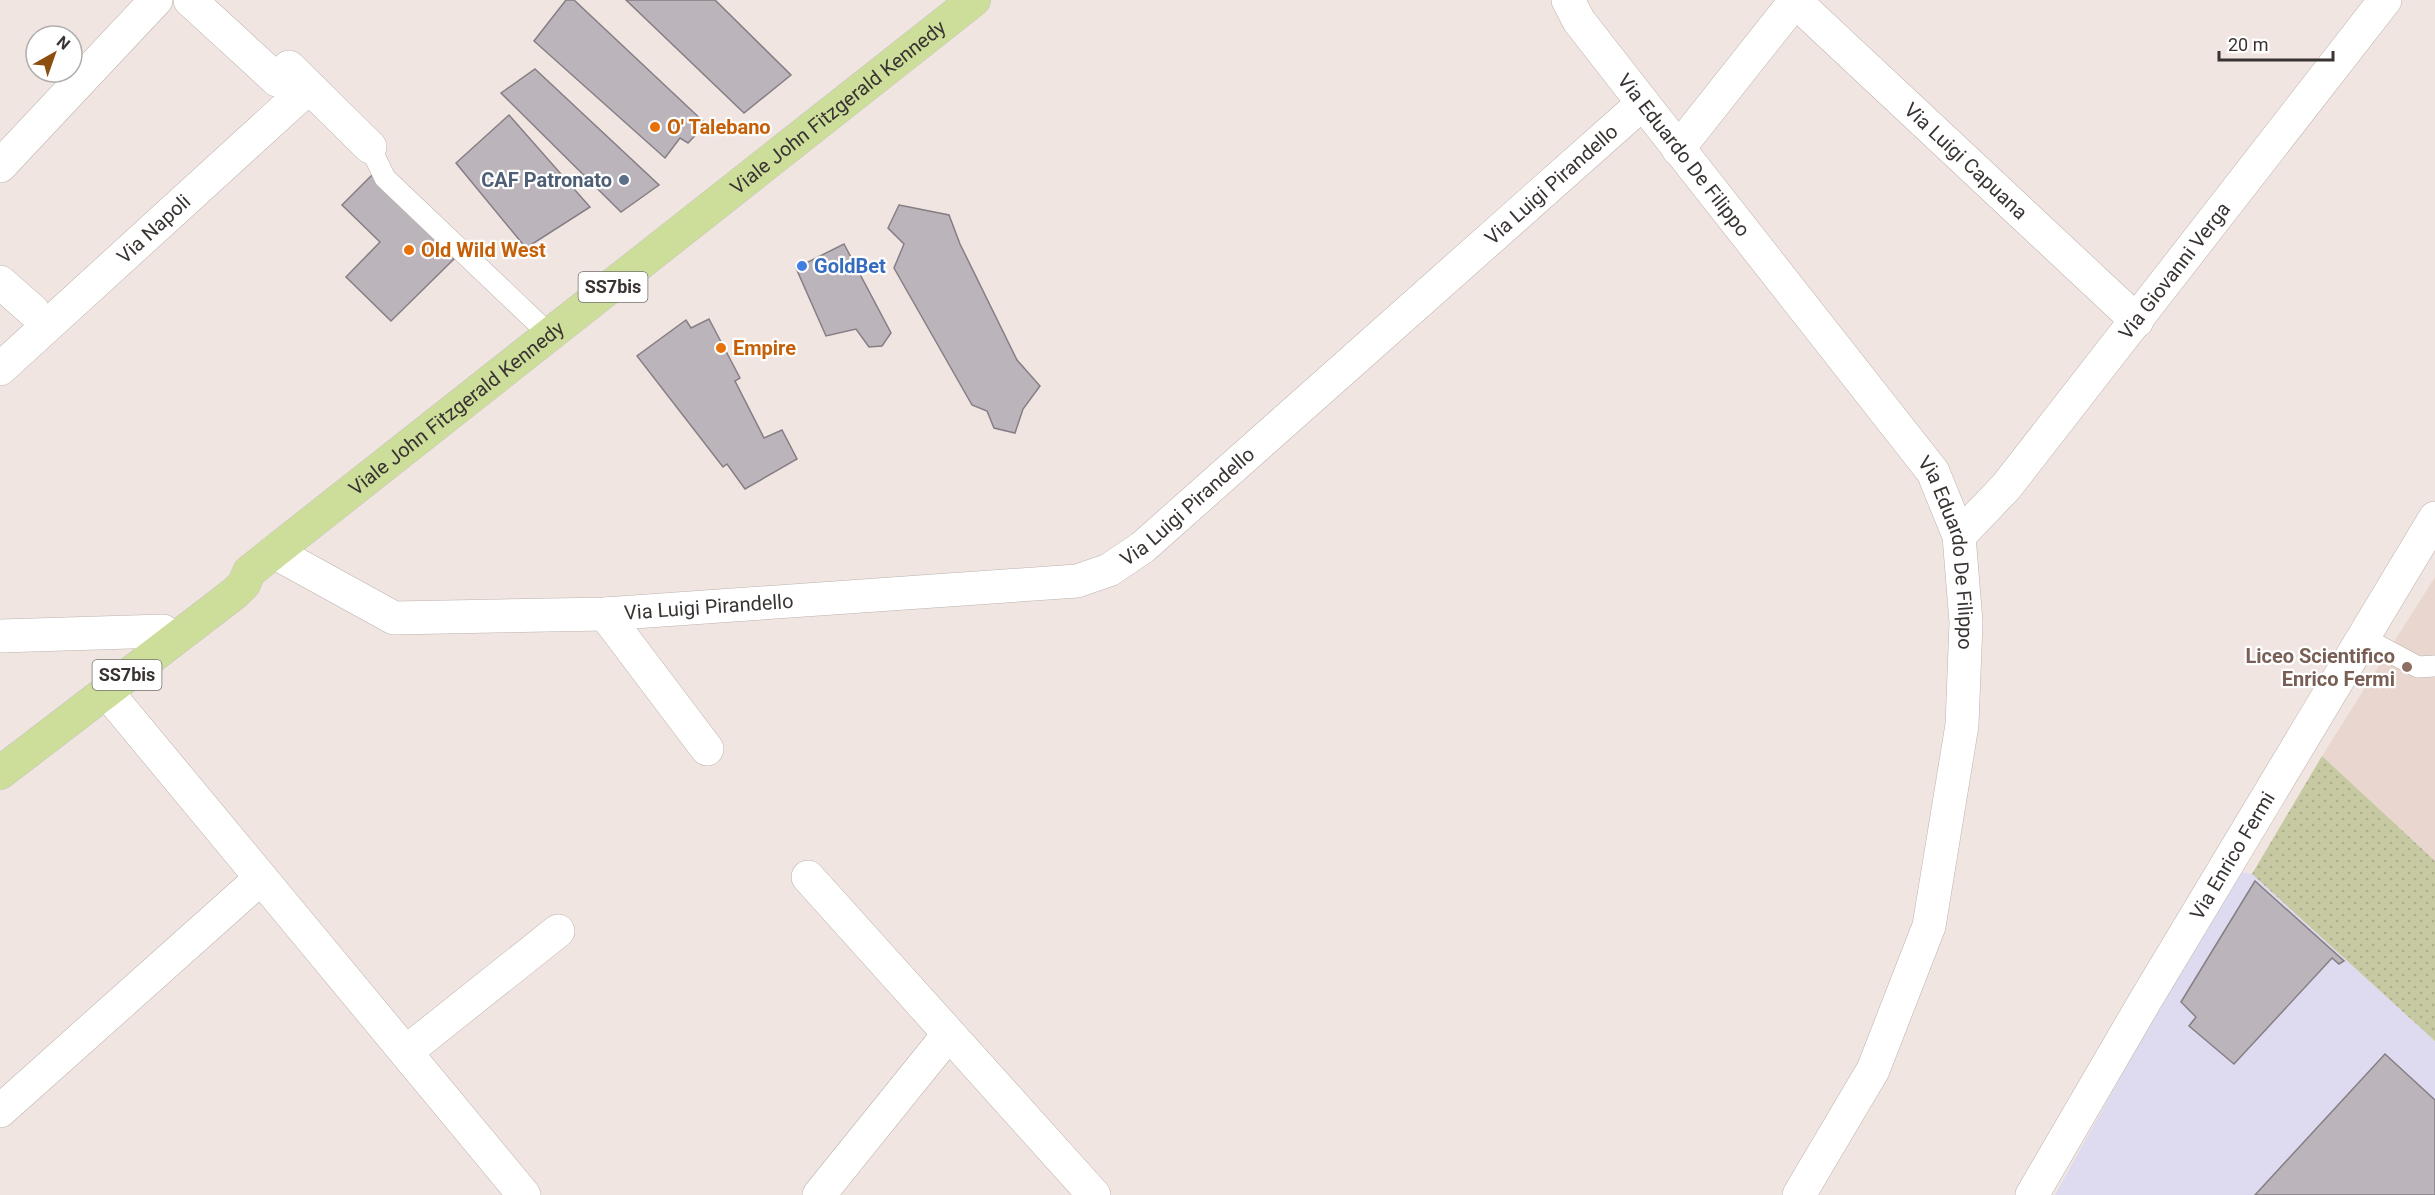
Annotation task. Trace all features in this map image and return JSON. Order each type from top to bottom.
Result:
[{"type":"main road","name":"Viale John Fitzgerald Kennedy","points":[[0,773],[235,593],[244,584],[249,572],[975,0]]},
{"type":"main road","name":"Viale John Fitzgerald Kennedy","points":[[0,756],[237,573],[249,572]]},
{"type":"street","points":[[0,166],[156,0]]},
{"type":"street","points":[[190,0],[277,80],[289,67],[370,147]]},
{"type":"street","name":"Via Eduardo De Filippo","points":[[1568,0],[1579,21],[1643,104],[1933,472],[1959,536],[1966,622],[1962,725],[1929,926],[1873,1070],[1799,1195]]},
{"type":"street","points":[[1678,148],[1795,0]]},
{"type":"street","name":"Via Luigi Capuana","points":[[1795,0],[2137,321]]},
{"type":"street","name":"Via Giovanni Verga","points":[[1959,536],[2006,487],[2385,0]]},
{"type":"street","name":"Via Napoli","points":[[0,369],[309,87]]},
{"type":"street","name":"Via Luigi Pirandello","points":[[274,552],[394,618],[605,614],[1077,581],[1109,570],[1143,547],[1643,104]]},
{"type":"street","points":[[0,282],[33,311]]},
{"type":"street","name":"Via Enrico Fermi","points":[[2032,1195],[2362,637],[2435,518]]},
{"type":"street","name":"Via Luigi Pirandello","points":[[605,614],[707,749]]},
{"type":"street","points":[[0,636],[163,631]]},
{"type":"street","points":[[106,691],[524,1195]]},
{"type":"street","points":[[808,877],[1094,1195]]},
{"type":"street","points":[[0,1111],[261,878]]},
{"type":"street","points":[[406,1052],[558,931]]},
{"type":"street","points":[[819,1195],[948,1035]]},
{"type":"lane","points":[[370,147],[385,178],[551,336]]},
{"type":"lane","points":[[2362,637],[2418,667],[2435,666]]},
{"type":"shaded area","name":"Liceo Scientifico Enrico Fermi","points":[[2435,577],[2435,861],[2322,756]]},
{"type":"shaded area","points":[[2235,871],[2252,874],[2435,1041],[2435,1195],[2055,1195]]},
{"type":"green space","points":[[2322,756],[2435,861],[2435,1041],[2252,874]]},
{"type":"building","points":[[566,0],[574,0],[706,124],[688,143],[680,138],[665,158],[534,41]]},
{"type":"building","points":[[626,0],[715,0],[791,75],[744,113]]},
{"type":"building","points":[[535,69],[659,185],[621,212],[501,93]]},
{"type":"building","points":[[509,115],[590,207],[526,248],[456,163]]},
{"type":"building","name":"Old Wild West","points":[[372,175],[454,259],[391,321],[346,277],[380,242],[342,205]]},
{"type":"building","points":[[899,205],[949,215],[960,244],[1017,360],[1040,386],[1023,409],[1015,433],[994,428],[987,411],[972,405],[894,268],[904,244],[888,228]]},
{"type":"building","points":[[844,244],[891,333],[882,346],[869,347],[856,329],[826,336],[796,268]]},
{"type":"building","points":[[709,319],[740,378],[735,381],[764,438],[782,430],[797,459],[745,489],[727,464],[723,467],[637,356],[686,320],[691,328]]},
{"type":"building","points":[[2255,881],[2344,961],[2339,964],[2332,958],[2234,1064],[2189,1026],[2196,1017],[2181,1002]]},
{"type":"building","points":[[2385,1054],[2435,1100],[2435,1195],[2255,1195]]},
{"type":"place","name":"O' Talebano","points":[[655,127]]},
{"type":"place","name":"CAF Patronato","points":[[624,180]]},
{"type":"place","name":"Old Wild West","points":[[409,250]]},
{"type":"place","name":"GoldBet","points":[[802,266]]},
{"type":"place","name":"Empire","points":[[721,348]]},
{"type":"place","name":"Liceo Scientifico Enrico Fermi","points":[[2407,667]]}]
